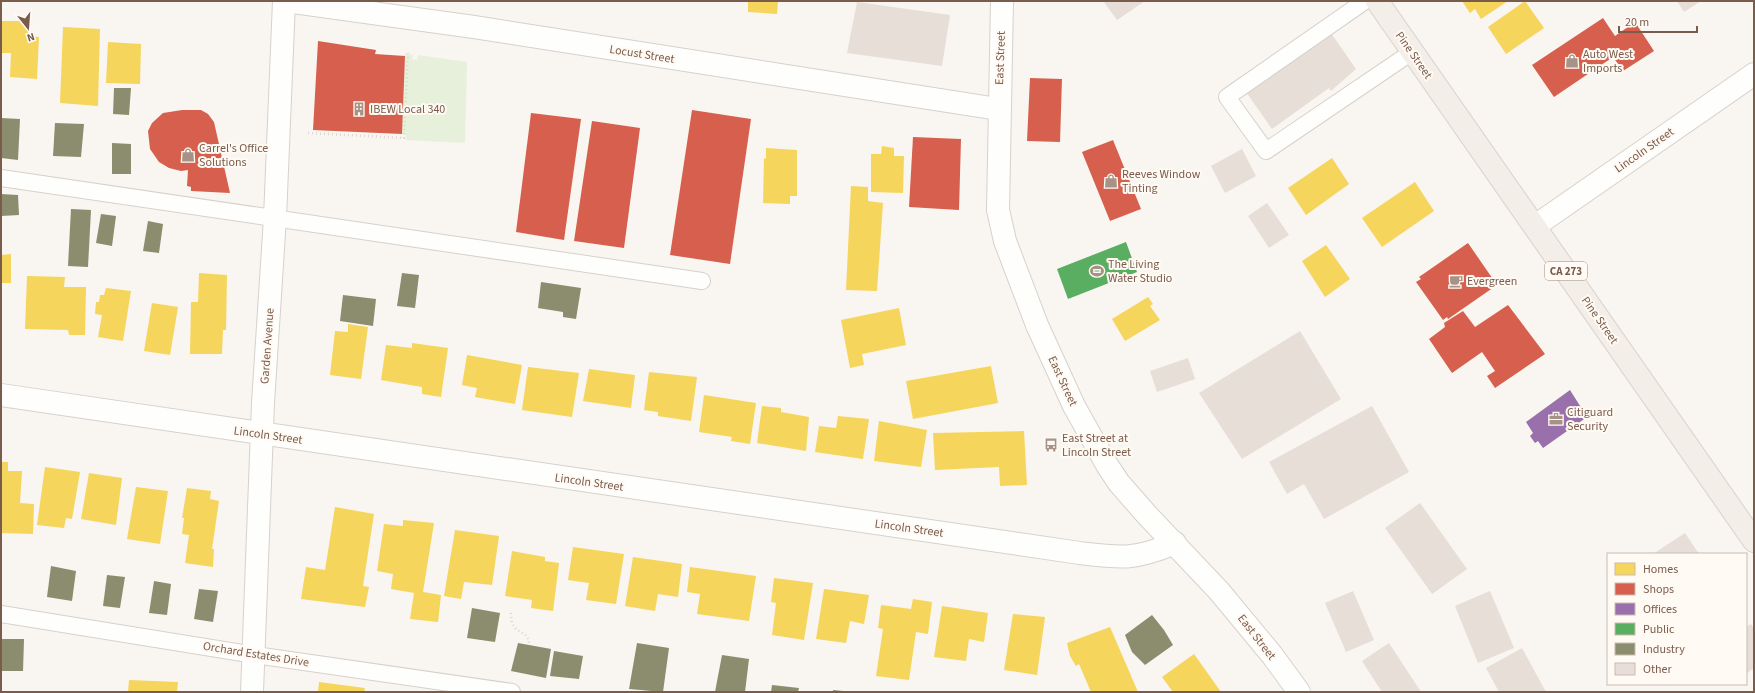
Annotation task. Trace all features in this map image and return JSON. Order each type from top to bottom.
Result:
[{"type":"main road","name":"Pine Street","points":[[1377,1],[1754,541]]},
{"type":"street","name":"Locust Street","points":[[285,1],[474,27],[998,109]]},
{"type":"street","name":"Garden Avenue","points":[[252,692],[255,655],[262,433],[275,218],[285,1]]},
{"type":"street","name":"East Street","points":[[1002,1],[998,109],[998,214],[1005,241],[1037,325],[1074,406],[1106,465],[1138,505],[1175,543],[1244,620],[1298,692]]},
{"type":"street","name":"Lincoln Street","points":[[1535,226],[1754,74]]},
{"type":"street","name":"Lincoln Street","points":[[1,396],[1080,553],[1126,558],[1145,554],[1175,543]]},
{"type":"lane","points":[[1365,1],[1227,97],[1266,151],[1412,52]]},
{"type":"lane","points":[[1,178],[702,281]]},
{"type":"lane","name":"Orchard Estates Drive","points":[[1,614],[255,655],[512,692]]},
{"type":"path","points":[[308,133],[404,138],[408,51]]},
{"type":"path","points":[[511,613],[511,622],[517,631],[529,638],[529,645]]},
{"type":"green space","points":[[405,54],[413,55],[412,59],[417,60],[418,55],[467,62],[465,143],[406,140],[406,135],[402,134]]},
{"type":"building: Homes","points":[[748,1],[778,1],[777,14],[748,12]]},
{"type":"building: Homes","points":[[1462,1],[1508,1],[1481,19],[1475,9],[1470,13]]},
{"type":"building: Homes","points":[[1525,1],[1544,28],[1506,54],[1488,27]]},
{"type":"building: Homes","points":[[1,21],[28,21],[28,36],[39,37],[37,79],[10,77],[11,53],[1,53]]},
{"type":"building: Homes","points":[[63,27],[100,29],[98,106],[60,103]]},
{"type":"building: Homes","points":[[108,42],[141,44],[140,84],[106,83]]},
{"type":"building: Homes","points":[[882,146],[894,148],[894,156],[904,156],[903,193],[871,192],[871,154],[881,154]]},
{"type":"building: Homes","points":[[766,148],[797,150],[797,196],[790,196],[790,204],[763,203],[764,158],[766,159]]},
{"type":"building: Homes","points":[[1332,158],[1349,184],[1306,215],[1288,188]]},
{"type":"building: Homes","points":[[1415,182],[1434,211],[1382,247],[1362,218]]},
{"type":"building: Homes","points":[[851,186],[868,187],[868,201],[883,203],[877,291],[846,290]]},
{"type":"building: Homes","points":[[1326,245],[1350,279],[1325,297],[1302,261]]},
{"type":"building: Homes","points":[[11,254],[11,283],[1,283],[1,255]]},
{"type":"building: Homes","points":[[199,273],[227,275],[226,330],[223,330],[222,354],[190,354],[191,302],[198,302]]},
{"type":"building: Homes","points":[[27,276],[65,277],[64,287],[86,287],[85,335],[69,335],[68,330],[25,329]]},
{"type":"building: Homes","points":[[106,288],[131,291],[123,341],[98,337],[102,315],[95,314],[96,302],[99,302],[100,295],[104,295]]},
{"type":"building: Homes","points":[[1148,297],[1153,304],[1150,306],[1160,320],[1125,341],[1112,319]]},
{"type":"building: Homes","points":[[152,303],[178,307],[170,355],[144,351]]},
{"type":"building: Homes","points":[[899,308],[906,345],[862,354],[864,365],[850,368],[841,320]]},
{"type":"building: Homes","points":[[348,324],[368,327],[361,379],[330,375],[335,331],[348,332]]},
{"type":"building: Homes","points":[[412,343],[448,348],[441,397],[422,394],[422,387],[381,380],[386,345],[412,348]]},
{"type":"building: Homes","points":[[467,355],[522,365],[515,404],[475,397],[477,388],[462,385]]},
{"type":"building: Homes","points":[[991,366],[998,403],[913,419],[906,381]]},
{"type":"building: Homes","points":[[528,367],[579,373],[572,417],[522,410]]},
{"type":"building: Homes","points":[[589,369],[635,375],[631,408],[583,401]]},
{"type":"building: Homes","points":[[649,372],[697,377],[691,421],[658,416],[658,412],[644,410]]},
{"type":"building: Homes","points":[[704,395],[756,403],[750,444],[731,441],[732,437],[699,432]]},
{"type":"building: Homes","points":[[762,406],[781,408],[781,412],[809,417],[806,451],[757,443]]},
{"type":"building: Homes","points":[[838,416],[869,419],[863,459],[815,452],[819,426],[836,428]]},
{"type":"building: Homes","points":[[879,421],[927,430],[921,467],[874,461]]},
{"type":"building: Homes","points":[[1024,431],[1027,485],[1000,486],[999,467],[935,470],[933,433]]},
{"type":"building: Homes","points":[[1,462],[8,462],[8,471],[22,471],[20,503],[34,504],[33,534],[1,533]]},
{"type":"building: Homes","points":[[45,467],[80,472],[72,519],[66,518],[64,528],[37,525]]},
{"type":"building: Homes","points":[[89,473],[122,478],[116,525],[81,519]]},
{"type":"building: Homes","points":[[136,487],[168,491],[160,544],[127,539]]},
{"type":"building: Homes","points":[[187,488],[211,491],[210,499],[219,501],[212,549],[214,549],[213,567],[185,563],[189,535],[182,534],[184,518],[182,518]]},
{"type":"building: Homes","points":[[335,507],[374,514],[363,586],[369,587],[365,607],[301,599],[306,567],[325,570]]},
{"type":"building: Homes","points":[[403,520],[434,523],[423,592],[441,595],[438,622],[410,619],[414,593],[391,589],[393,574],[377,571],[384,524],[403,526]]},
{"type":"building: Homes","points":[[455,530],[499,536],[492,585],[464,582],[461,599],[444,596]]},
{"type":"building: Homes","points":[[573,547],[624,554],[616,604],[586,600],[589,583],[568,580]]},
{"type":"building: Homes","points":[[512,551],[545,557],[545,561],[559,563],[553,611],[531,608],[532,600],[505,596]]},
{"type":"building: Homes","points":[[633,557],[682,564],[678,597],[658,594],[655,611],[625,606]]},
{"type":"building: Homes","points":[[690,567],[756,576],[749,621],[697,614],[700,594],[687,592]]},
{"type":"building: Homes","points":[[774,578],[813,583],[804,640],[772,635],[776,603],[771,602]]},
{"type":"building: Homes","points":[[824,589],[869,595],[864,624],[850,621],[846,643],[816,639]]},
{"type":"building: Homes","points":[[913,599],[932,602],[928,634],[916,632],[909,680],[876,676],[883,629],[878,628],[881,605],[911,609]]},
{"type":"building: Homes","points":[[942,606],[988,613],[984,642],[969,639],[966,661],[934,657]]},
{"type":"building: Homes","points":[[1013,614],[1045,617],[1037,675],[1004,670]]},
{"type":"building: Homes","points":[[1110,627],[1138,692],[1091,692],[1079,664],[1076,666],[1070,656],[1067,643]]},
{"type":"building: Homes","points":[[1194,654],[1221,692],[1173,692],[1162,677]]},
{"type":"building: Homes","points":[[129,680],[178,682],[177,692],[128,692]]},
{"type":"building: Homes","points":[[319,682],[365,688],[364,692],[318,692]]},
{"type":"building: Shops","name":"Auto West Imports","points":[[1603,18],[1615,36],[1635,22],[1654,51],[1623,71],[1613,57],[1554,97],[1532,65]]},
{"type":"building: Shops","name":"IBEW Local 340","points":[[318,41],[376,50],[375,54],[405,56],[402,134],[313,130]]},
{"type":"building: Shops","points":[[1030,78],[1062,79],[1060,142],[1027,141]]},
{"type":"building: Shops","name":"Carrel's Office Solutions","points":[[182,110],[201,110],[208,114],[214,122],[230,193],[191,191],[191,187],[187,186],[188,170],[181,171],[169,168],[159,162],[150,149],[148,131],[152,123],[163,113]]},
{"type":"building: Shops","points":[[692,110],[751,119],[730,264],[670,255]]},
{"type":"building: Shops","points":[[531,113],[581,119],[564,240],[516,232]]},
{"type":"building: Shops","points":[[592,121],[640,128],[624,248],[574,241]]},
{"type":"building: Shops","points":[[913,137],[961,139],[959,210],[909,207]]},
{"type":"building: Shops","name":"Reeves Window Tinting","points":[[1113,140],[1141,209],[1110,221],[1082,152]]},
{"type":"building: Shops","name":"Evergreen","points":[[1468,243],[1497,285],[1448,319],[1447,317],[1443,320],[1416,282],[1421,279],[1419,277]]},
{"type":"building: Shops","points":[[1508,305],[1545,354],[1495,388],[1487,376],[1495,371],[1482,352],[1452,373],[1429,339],[1445,327],[1444,323],[1463,311],[1475,327]]},
{"type":"building: Offices","name":"Citiguard Security","points":[[1570,390],[1587,417],[1543,448],[1538,441],[1535,443],[1530,436],[1533,433],[1526,422]]},
{"type":"building: Public","name":"The Living Water Studio","points":[[1126,242],[1137,272],[1068,299],[1057,269]]},
{"type":"building: Industry","points":[[114,88],[131,88],[129,115],[113,114]]},
{"type":"building: Industry","points":[[1,118],[20,119],[18,160],[1,158]]},
{"type":"building: Industry","points":[[55,123],[84,124],[81,157],[53,156]]},
{"type":"building: Industry","points":[[112,143],[131,144],[131,174],[112,174]]},
{"type":"building: Industry","points":[[1,194],[18,195],[19,215],[1,216]]},
{"type":"building: Industry","points":[[71,209],[91,210],[88,267],[68,266]]},
{"type":"building: Industry","points":[[101,214],[116,216],[112,246],[96,243]]},
{"type":"building: Industry","points":[[148,221],[163,224],[159,253],[143,251]]},
{"type":"building: Industry","points":[[402,273],[419,275],[415,308],[397,306]]},
{"type":"building: Industry","points":[[541,282],[581,288],[576,319],[563,317],[563,312],[538,308]]},
{"type":"building: Industry","points":[[343,295],[376,299],[373,326],[340,321]]},
{"type":"building: Industry","points":[[51,566],[76,571],[72,601],[47,597]]},
{"type":"building: Industry","points":[[107,575],[125,577],[120,608],[103,606]]},
{"type":"building: Industry","points":[[154,581],[171,584],[167,615],[149,613]]},
{"type":"building: Industry","points":[[199,589],[218,591],[213,622],[194,619]]},
{"type":"building: Industry","points":[[472,608],[500,613],[495,642],[467,638]]},
{"type":"building: Industry","points":[[1152,615],[1164,630],[1173,645],[1145,665],[1132,652],[1125,635]]},
{"type":"building: Industry","points":[[1,639],[24,639],[23,671],[1,671]]},
{"type":"building: Industry","points":[[518,643],[551,649],[546,678],[511,671]]},
{"type":"building: Industry","points":[[637,643],[669,648],[663,692],[629,689]]},
{"type":"building: Industry","points":[[554,651],[583,656],[579,679],[550,676]]},
{"type":"building: Industry","points":[[722,655],[749,659],[745,692],[715,692]]},
{"type":"building: Industry","points":[[772,685],[799,688],[798,692],[771,692]]},
{"type":"building: Industry","points":[[833,690],[843,691],[843,692],[833,692]]},
{"type":"building: Other","points":[[1103,1],[1145,1],[1117,20]]},
{"type":"building: Other","points":[[1677,1],[1701,1],[1684,12]]},
{"type":"building: Other","points":[[857,2],[950,15],[942,66],[847,53]]},
{"type":"building: Other","points":[[1331,33],[1356,69],[1331,91],[1329,88],[1272,129],[1246,92]]},
{"type":"building: Other","points":[[1242,149],[1256,176],[1225,193],[1211,166]]},
{"type":"building: Other","points":[[1267,203],[1289,235],[1269,248],[1248,216]]},
{"type":"building: Other","points":[[1300,331],[1341,399],[1242,459],[1199,393]]},
{"type":"building: Other","points":[[1188,358],[1195,379],[1157,392],[1150,371]]},
{"type":"building: Other","points":[[1372,406],[1409,472],[1324,519],[1304,484],[1287,494],[1269,462]]},
{"type":"building: Other","points":[[1420,503],[1467,569],[1432,594],[1385,528]]},
{"type":"building: Other","points":[[1685,533],[1698,553],[1655,553]]},
{"type":"building: Other","points":[[1353,591],[1374,640],[1346,652],[1325,603]]},
{"type":"building: Other","points":[[1490,591],[1514,648],[1478,663],[1455,606]]},
{"type":"building: Other","points":[[1751,624],[1754,629],[1754,668],[1747,673],[1747,626]]},
{"type":"building: Other","points":[[1389,643],[1421,692],[1382,692],[1362,661]]},
{"type":"building: Other","points":[[1522,648],[1546,692],[1499,692],[1486,668]]},
{"type":"place","name":"Auto West Imports","points":[[1572,61]]},
{"type":"place","name":"IBEW Local 340","points":[[359,109]]},
{"type":"place","name":"Carrel's Office Solutions","points":[[188,155]]},
{"type":"place","name":"Reeves Window Tinting","points":[[1111,181]]},
{"type":"place","name":"The Living Water Studio","points":[[1097,271]]},
{"type":"place","name":"Evergreen","points":[[1456,281]]},
{"type":"place","name":"Citiguard Security","points":[[1556,419]]},
{"type":"place","name":"East Street at Lincoln Street","points":[[1051,445]]}]
